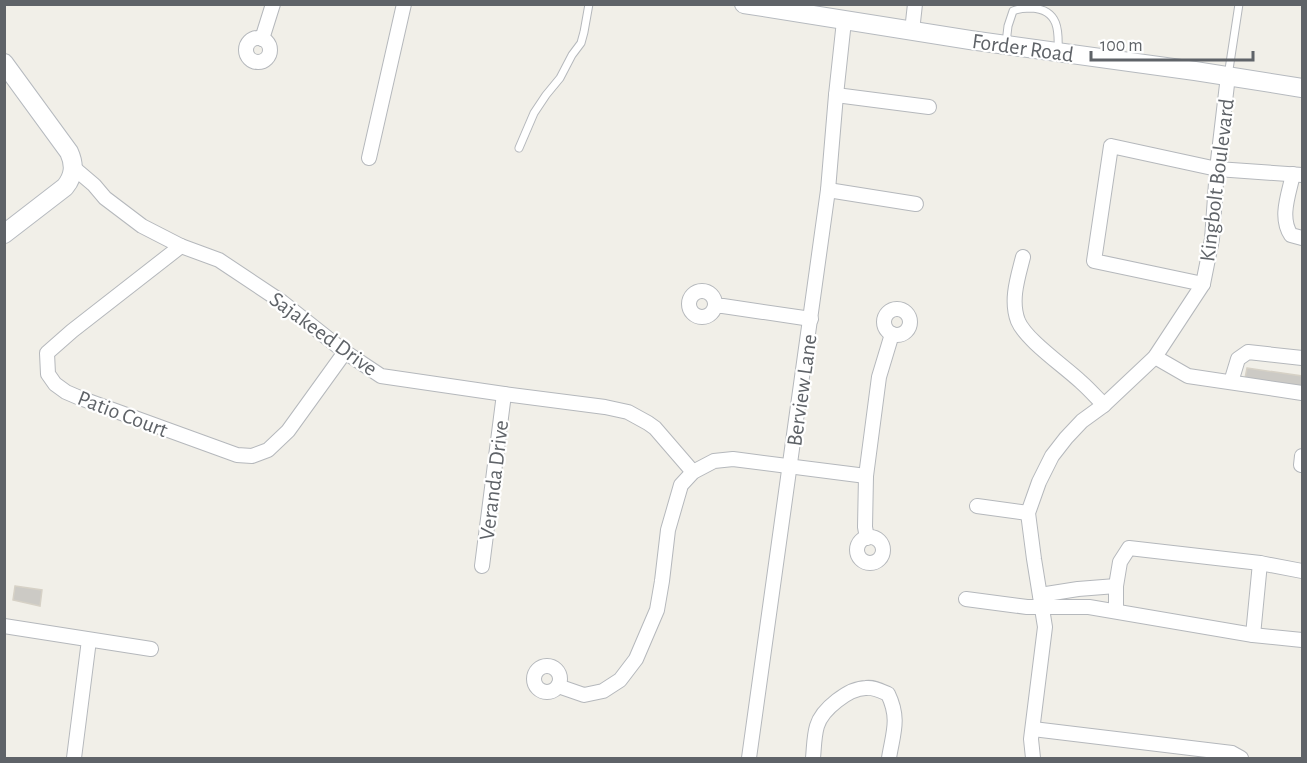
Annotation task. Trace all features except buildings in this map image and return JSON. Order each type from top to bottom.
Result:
[{"type":"main road","name":"Forder Road","points":[[744,5],[1302,88]]},
{"type":"main road","points":[[4,63],[64,145],[72,158],[74,168],[70,181],[65,187],[4,234]]},
{"type":"street","points":[[262,39],[273,4]]},
{"type":"street","points":[[369,158],[404,4]]},
{"type":"street","points":[[912,31],[915,4]]},
{"type":"street","name":"Berview Lane","points":[[749,759],[828,190],[844,21]]},
{"type":"street","name":"Kingbolt Boulevard","points":[[1033,759],[1031,739],[1045,627],[1028,513],[1039,482],[1052,456],[1082,421],[1104,405],[1155,357],[1203,284],[1212,239],[1216,169],[1228,76]]},
{"type":"street","points":[[836,95],[929,107]]},
{"type":"street","points":[[1203,284],[1094,261],[1111,146],[1216,169],[1298,174],[1285,211],[1285,220],[1291,236],[1302,238]]},
{"type":"street","name":"Sajakeed Drive","points":[[74,168],[105,198],[142,226],[181,246],[219,260],[282,302],[345,352],[381,376],[628,412],[655,429],[693,472]]},
{"type":"street","points":[[828,190],[916,204]]},
{"type":"street","name":"Patio Court","points":[[181,246],[47,353],[48,374],[55,384],[80,398],[237,455],[252,456],[268,450],[288,430],[345,352]]},
{"type":"street","points":[[1023,257],[1014,305],[1017,320],[1024,333],[1082,382],[1104,405]]},
{"type":"street","points":[[715,306],[811,319]]},
{"type":"street","points":[[867,538],[865,527],[866,476],[879,377],[892,334]]},
{"type":"street","points":[[1231,382],[1238,359],[1248,351],[1302,358]]},
{"type":"street","points":[[1155,357],[1188,376],[1302,393]]},
{"type":"street","name":"Veranda Drive","points":[[482,566],[504,394]]},
{"type":"street","points":[[558,686],[584,695],[603,691],[620,680],[636,659],[657,610],[668,530],[681,485],[693,472],[714,461],[734,459],[866,476]]},
{"type":"street","points":[[977,506],[1028,513]]},
{"type":"street","points":[[1116,611],[1116,586],[1120,562],[1130,548],[1260,563],[1302,571]]},
{"type":"street","points":[[1253,635],[1260,563]]},
{"type":"street","points":[[966,599],[1027,607],[1077,589],[1116,586]]},
{"type":"street","points":[[1041,601],[1116,611],[1253,635],[1302,640]]},
{"type":"street","points":[[4,626],[151,649]]},
{"type":"street","points":[[75,759],[89,640]]},
{"type":"street","points":[[813,759],[817,724],[830,707],[847,692],[864,687],[874,688],[888,694],[894,705],[896,718],[889,759]]},
{"type":"street","points":[[1033,729],[1232,753],[1241,759]]},
{"type":"lane","points":[[519,148],[534,113],[560,78],[581,43],[589,4]]},
{"type":"lane","points":[[1228,76],[1239,4]]},
{"type":"lane","points":[[1005,45],[1013,11],[1030,8],[1042,10],[1052,17],[1059,33],[1058,52]]}]
